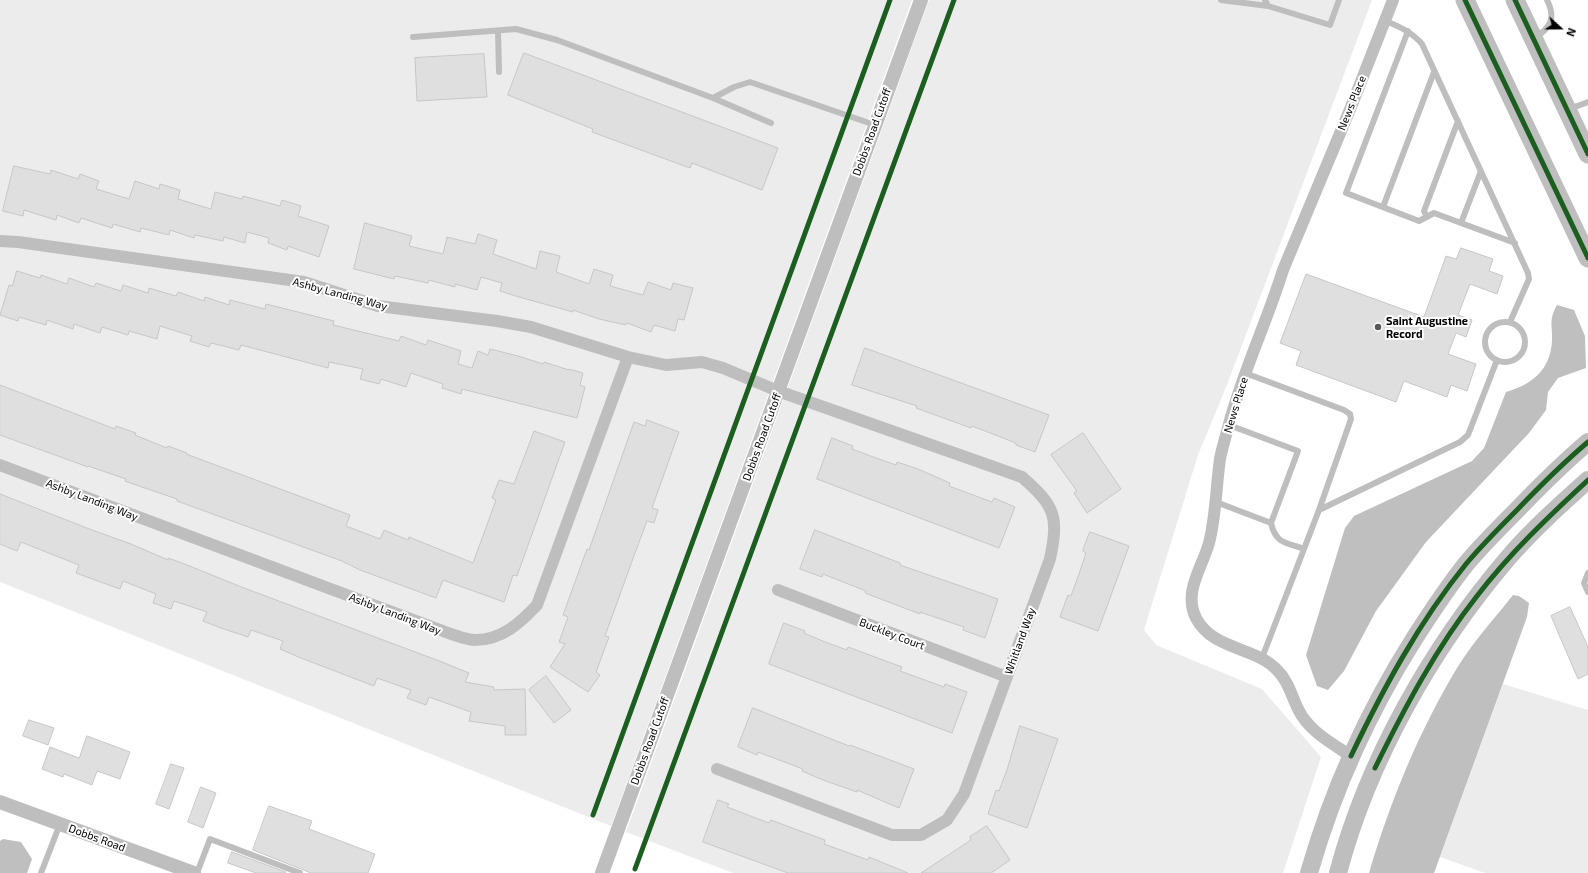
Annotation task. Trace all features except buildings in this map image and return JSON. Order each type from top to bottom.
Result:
[{"type":"highway","points":[[1465,0],[1588,258]]},
{"type":"highway","points":[[1515,0],[1588,154]]},
{"type":"main road","points":[[1309,873],[1332,802],[1350,756],[1375,704],[1432,611],[1466,564],[1538,488],[1588,442]]},
{"type":"main road","points":[[1338,873],[1375,768],[1398,721],[1449,636],[1476,597],[1508,558],[1542,523],[1588,480]]},
{"type":"main road","points":[[1333,873],[1329,866],[1360,779],[1360,771],[1350,756]]},
{"type":"street","name":"Dobbs Road Cutoff","points":[[602,873],[921,0]]},
{"type":"street","name":"News Place","points":[[1350,756],[1316,732],[1302,716],[1289,687],[1279,671],[1270,662],[1212,637],[1203,628],[1196,618],[1193,605],[1194,580],[1209,544],[1216,502],[1220,459],[1245,374],[1306,211],[1348,114],[1393,0]]},
{"type":"street","name":"Ashby Landing Way","points":[[0,241],[18,242],[304,282],[378,306],[497,321],[531,327],[628,357],[666,365],[702,362],[723,368],[778,391]]},
{"type":"street","name":"Ashby Landing Way","points":[[0,465],[451,634],[474,640],[496,637],[519,624],[537,605],[628,357]]},
{"type":"street","name":"Whitland Way","points":[[717,769],[892,835],[921,836],[947,820],[964,794],[1050,559],[1056,533],[1052,513],[1042,495],[1022,477],[778,391]]},
{"type":"street","name":"Buckley Court","points":[[778,590],[1007,677]]},
{"type":"street","name":"Dobbs Road","points":[[0,802],[195,873]]},
{"type":"lane","points":[[1221,0],[1268,6],[1330,25],[1339,0]]},
{"type":"lane","points":[[1265,0],[1268,6]]},
{"type":"lane","points":[[1533,39],[1546,30],[1552,17],[1551,8],[1547,0]]},
{"type":"lane","points":[[1385,21],[1408,31],[1422,44],[1516,243],[1528,273],[1528,279],[1510,322]]},
{"type":"lane","points":[[413,37],[516,29],[557,40],[713,98],[771,123]]},
{"type":"lane","points":[[498,30],[499,72]]},
{"type":"lane","points":[[1408,31],[1346,193],[1419,221],[1434,213],[1516,243]]},
{"type":"lane","points":[[1383,207],[1434,72]]},
{"type":"lane","points":[[713,98],[734,87],[750,82],[875,126]]},
{"type":"lane","points":[[1567,110],[1588,102]]},
{"type":"lane","points":[[1427,217],[1424,211],[1458,121]]},
{"type":"lane","points":[[1461,223],[1481,171]]},
{"type":"lane","points":[[1510,322],[1516,325],[1524,335],[1524,348],[1516,358],[1510,361],[1497,360],[1487,352],[1485,345],[1487,332],[1497,323],[1510,322]]},
{"type":"lane","points":[[1319,510],[1460,442],[1468,435],[1497,360]]},
{"type":"lane","points":[[1245,374],[1344,410],[1350,414],[1351,419],[1319,510],[1262,658]]},
{"type":"lane","points":[[1229,425],[1298,452],[1271,523],[1274,535],[1278,539],[1304,549]]},
{"type":"lane","points":[[1216,502],[1271,523]]},
{"type":"lane","points":[[1588,573],[1584,584],[1588,592]]},
{"type":"lane","points":[[41,873],[60,824]]},
{"type":"lane","points":[[195,873],[210,839],[300,873]]},
{"type":"shaded area","points":[[0,0],[912,0],[611,826],[0,582]]},
{"type":"shaded area","points":[[929,0],[1372,0],[1227,385],[1198,455],[1144,630],[1156,645],[1262,689],[1321,757],[1283,873],[733,873],[626,832]]},
{"type":"shaded area","points":[[1557,305],[1574,310],[1585,336],[1586,368],[1558,378],[1548,392],[1546,410],[1529,433],[1426,542],[1376,611],[1344,671],[1328,690],[1317,686],[1306,655],[1345,528],[1354,516],[1472,461],[1484,448],[1506,392],[1524,385],[1538,375],[1548,360],[1552,341],[1552,319]]},
{"type":"shaded area","points":[[1513,595],[1519,596],[1529,603],[1527,617],[1434,873],[1369,873],[1396,794],[1430,717],[1463,658]]},
{"type":"shaded area","points":[[1503,684],[1588,710],[1588,873],[1485,873],[1440,857]]},
{"type":"shaded area","points":[[3,839],[21,842],[32,859],[27,873],[0,873],[0,841]]},
{"type":"cycle path","points":[[593,815],[890,0]]},
{"type":"cycle path","points":[[635,869],[954,0]]},
{"type":"cycle path","points":[[1465,0],[1588,258]]},
{"type":"cycle path","points":[[1515,0],[1588,154]]},
{"type":"cycle path","points":[[1351,756],[1389,681],[1417,633],[1449,586],[1490,537],[1551,476],[1588,442]]},
{"type":"cycle path","points":[[1375,768],[1397,724],[1434,658],[1462,616],[1516,550],[1588,480]]},
{"type":"place","name":"Saint Augustine Record","points":[[1378,327]]}]
